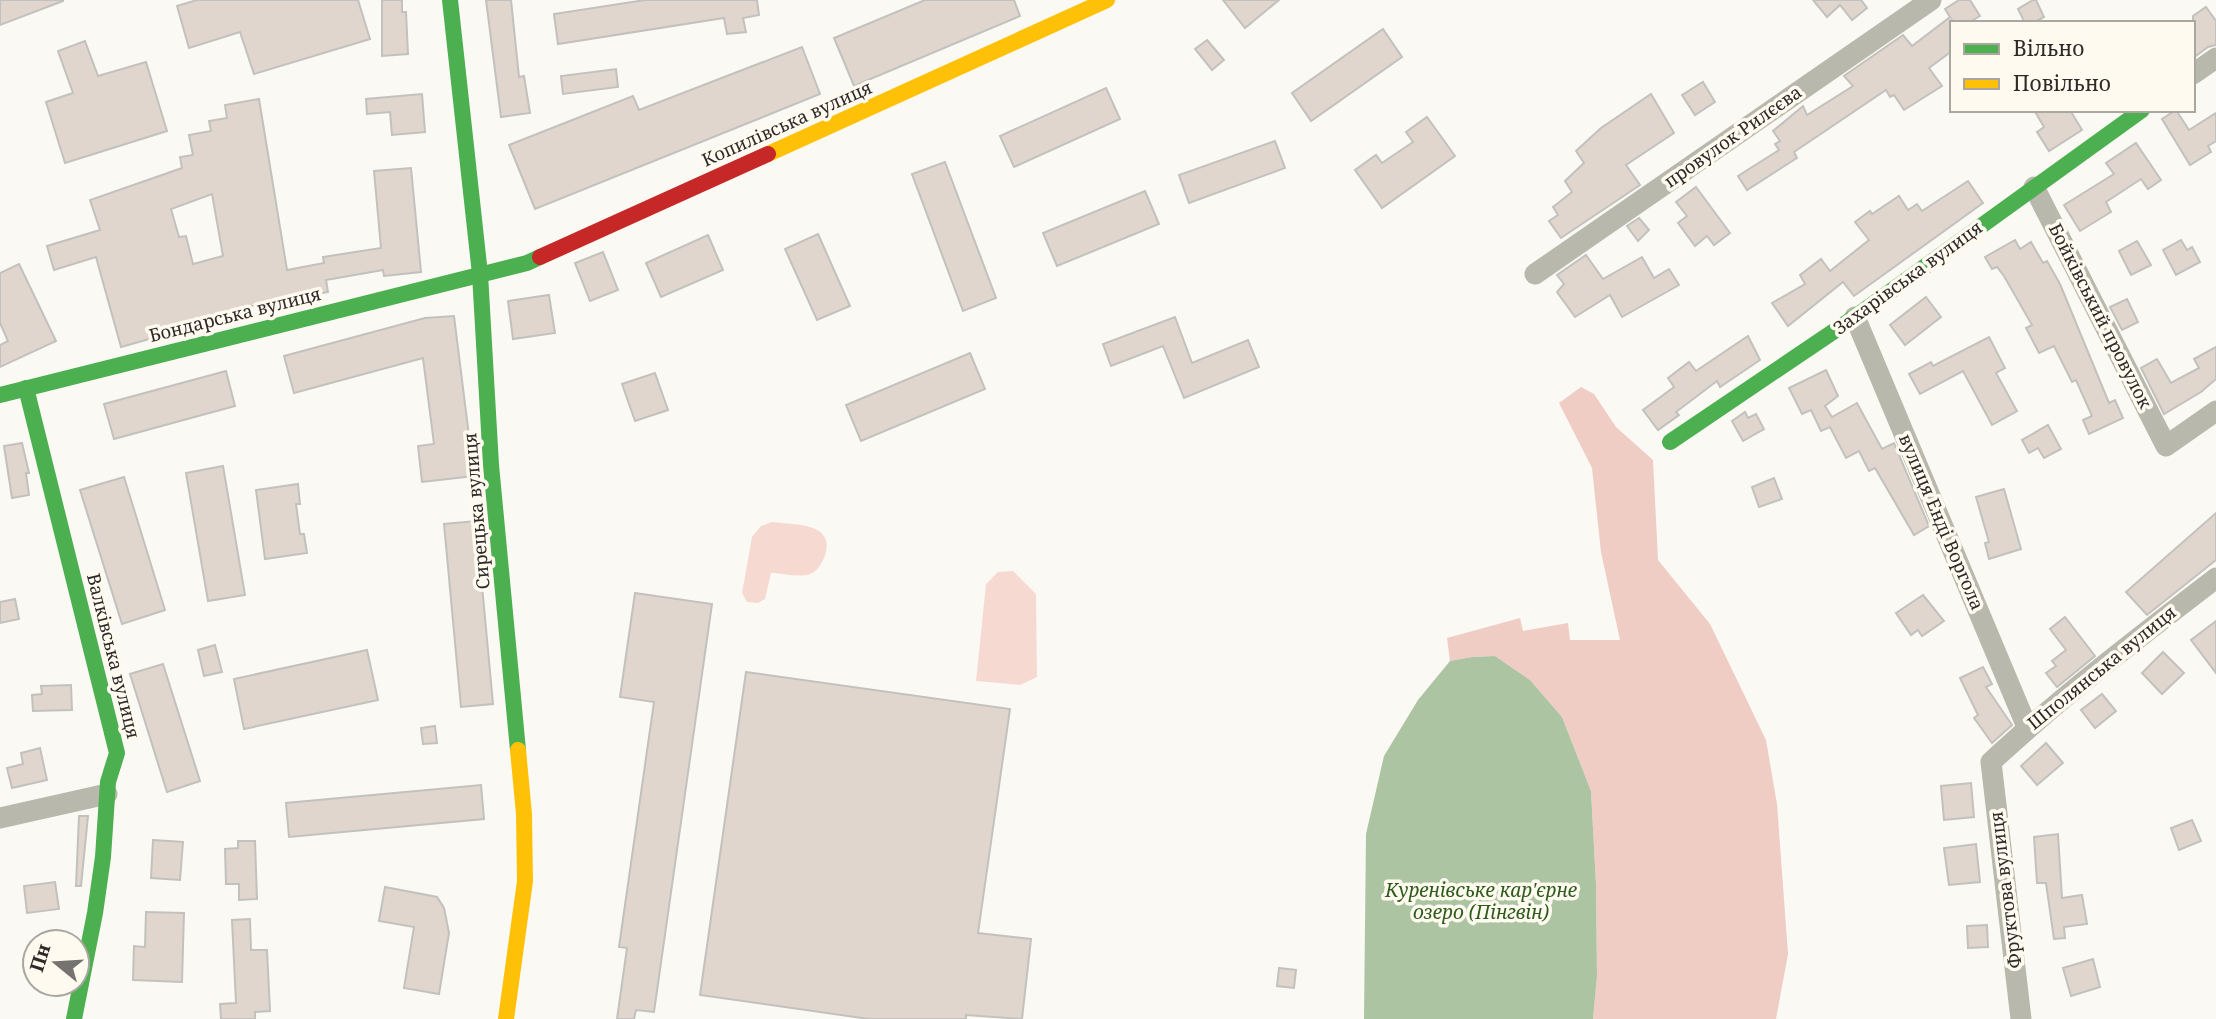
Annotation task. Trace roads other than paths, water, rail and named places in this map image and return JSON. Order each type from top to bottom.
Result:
[{"type":"street","name":"Сирецька вулиця","points":[[450,0],[480,274],[491,465],[524,814],[525,881],[506,1019]]},
{"type":"street","name":"Копилівська вулиця","points":[[480,274],[527,263],[1107,0]]},
{"type":"street","name":"провулок Рилєєва","points":[[1535,274],[1931,0]]},
{"type":"street","points":[[2195,73],[2216,58]]},
{"type":"street","name":"Захарівська вулиця","points":[[1670,442],[1855,317],[2139,112]]},
{"type":"street","name":"Бойківський провулок","points":[[2034,187],[2166,446],[2216,411]]},
{"type":"street","name":"Бондарська вулиця","points":[[0,395],[480,274]]},
{"type":"street","name":"вулиця Енді Воргола","points":[[1855,317],[2027,727]]},
{"type":"street","name":"Валківська вулиця","points":[[26,388],[117,753],[107,794],[103,857],[95,913],[74,1019]]},
{"type":"street","name":"Шполянська вулиця","points":[[1990,762],[2027,727],[2216,578]]},
{"type":"street","name":"Фруктова вулиця","points":[[1990,762],[2021,1019]]},
{"type":"street","points":[[0,818],[107,794]]},
{"type":"water","name":"Куренівське кар'єрне озеро (Пінгвін)","points":[[1495,656],[1530,680],[1562,717],[1591,791],[1597,976],[1593,1019],[1364,1019],[1366,834],[1384,756],[1418,700],[1450,661]]}]
